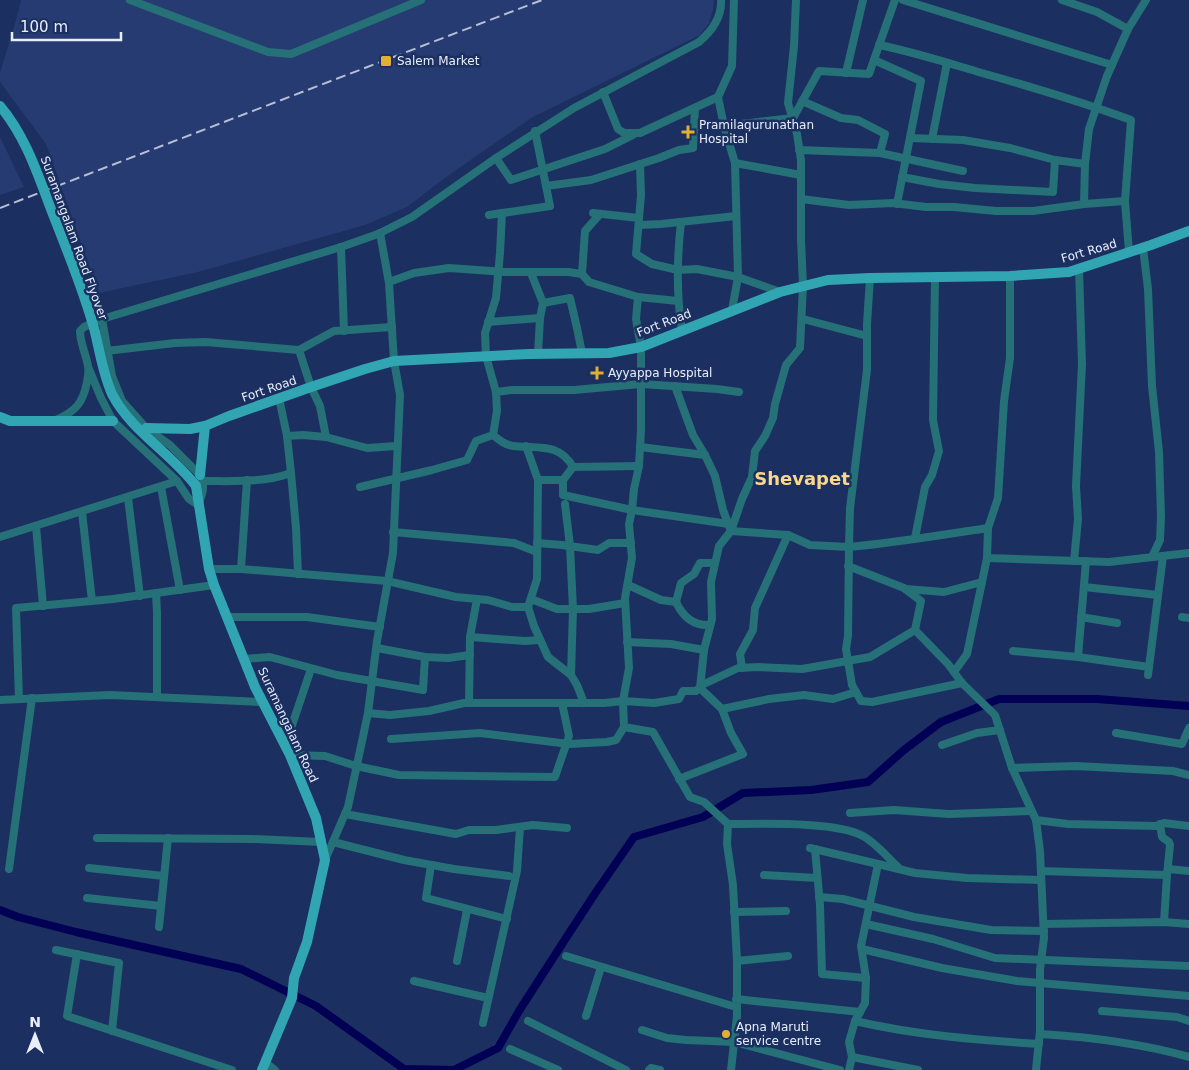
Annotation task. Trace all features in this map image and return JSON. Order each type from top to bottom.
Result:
[{"type":"main road","name":"Suramangalam Road Flyover","points":[[0,106],[20,135],[32,160],[82,292],[95,332],[106,379],[115,400],[134,424],[198,483],[198,506]]},
{"type":"main road","name":"Suramangalam Road Flyover","points":[[0,116],[15,138],[26,163],[77,293],[100,381],[110,403],[130,428],[181,476],[198,483]]},
{"type":"main road","name":"Fort Road","points":[[146,428],[190,429],[205,426],[279,398],[364,369],[394,361],[538,354],[608,353],[641,347],[732,310],[803,285],[828,280],[1010,276],[1069,272],[1143,248],[1189,230]]},
{"type":"main road","points":[[0,417],[10,421],[113,421]]},
{"type":"main road","points":[[198,483],[205,426]]},
{"type":"main road","name":"Suramangalam Road","points":[[198,506],[209,569],[214,585],[262,702],[288,751],[316,818],[325,860],[307,942],[294,978],[292,998],[263,1066]]},
{"type":"street","points":[[130,0],[268,52],[291,54],[421,0]]},
{"type":"street","points":[[102,320],[106,351],[112,376],[122,401],[146,428],[170,445],[198,483],[203,493],[198,506],[188,499],[177,481],[113,421],[89,368],[80,338],[80,331],[84,327],[102,320],[341,247],[380,233],[412,217],[535,131],[603,92],[699,42],[716,23],[720,15],[721,0]]},
{"type":"street","points":[[732,310],[738,277],[735,162],[724,126],[718,97],[732,66],[734,2],[742,0]]},
{"type":"street","points":[[700,688],[704,650],[710,625],[712,604],[711,582],[719,546],[730,528],[752,477],[755,451],[765,436],[773,418],[786,365],[800,348],[803,319],[803,285],[800,240],[799,150],[788,103],[794,46],[796,0]]},
{"type":"street","points":[[846,72],[863,0]]},
{"type":"street","points":[[793,118],[818,71],[869,74],[895,0]]},
{"type":"street","points":[[903,0],[1112,65]]},
{"type":"street","points":[[1062,0],[1097,12],[1128,29]]},
{"type":"street","points":[[1084,204],[1085,164],[1089,129],[1112,65],[1128,29],[1146,0]]},
{"type":"street","points":[[879,45],[903,50],[1097,107],[1131,120],[1126,201],[1129,252]]},
{"type":"street","points":[[874,60],[922,81],[897,204]]},
{"type":"street","points":[[932,138],[947,63]]},
{"type":"street","points":[[603,92],[618,129],[624,133],[635,134]]},
{"type":"street","points":[[496,158],[511,180],[605,149],[718,97]]},
{"type":"street","points":[[802,101],[841,118],[858,120],[885,134],[880,153]]},
{"type":"street","points":[[546,186],[591,180],[679,150],[693,148],[695,108]]},
{"type":"street","points":[[724,126],[793,118]]},
{"type":"street","points":[[489,215],[550,206],[535,131]]},
{"type":"street","points":[[910,138],[963,140],[1010,148],[1055,160],[1085,164]]},
{"type":"street","points":[[799,150],[880,153],[906,157],[964,171]]},
{"type":"street","points":[[902,176],[939,184],[966,187],[1053,192],[1055,160]]},
{"type":"street","points":[[735,162],[800,175]]},
{"type":"street","points":[[640,164],[641,195],[636,254],[652,264],[678,270],[697,269],[738,277],[780,292]]},
{"type":"street","points":[[800,198],[849,205],[897,204],[996,211],[1033,211],[1084,204],[1126,201]]},
{"type":"street","points":[[492,436],[497,411],[496,392],[486,356],[485,333],[496,298],[502,213]]},
{"type":"street","points":[[582,274],[585,231],[596,214],[639,221],[680,222],[736,216]]},
{"type":"street","points":[[680,222],[678,301],[682,330]]},
{"type":"street","points":[[325,860],[348,807],[368,713],[393,553],[400,395],[394,361],[389,282],[380,233]]},
{"type":"street","points":[[341,247],[344,331]]},
{"type":"street","points":[[1143,248],[1148,289],[1152,386],[1159,452],[1161,517],[1160,540],[1152,557]]},
{"type":"street","points":[[389,282],[414,273],[449,268],[499,272],[568,272],[582,274],[589,282],[638,297],[678,301]]},
{"type":"street","points":[[1074,561],[1078,519],[1076,486],[1082,364],[1079,268]]},
{"type":"street","points":[[531,273],[543,303],[540,318],[538,354]]},
{"type":"street","points":[[954,672],[967,654],[987,558],[988,528],[998,498],[1004,401],[1010,358],[1010,276]]},
{"type":"street","points":[[915,538],[924,487],[932,475],[939,451],[933,420],[935,277]]},
{"type":"street","points":[[870,278],[867,370],[850,508],[848,636],[846,649],[852,685],[861,700],[872,702],[962,683]]},
{"type":"street","points":[[391,739],[480,734],[567,744],[607,742],[616,740],[624,727],[623,700],[629,668],[625,603],[632,558],[629,524],[640,447],[641,347],[636,319],[638,297]]},
{"type":"street","points":[[543,303],[570,298],[582,353]]},
{"type":"street","points":[[488,322],[540,318]]},
{"type":"street","points":[[803,319],[867,336]]},
{"type":"street","points":[[106,351],[175,343],[205,342],[299,350],[334,331],[392,327]]},
{"type":"street","points":[[299,350],[311,387],[320,406],[326,437]]},
{"type":"street","points":[[56,420],[68,414],[78,405],[84,395],[89,368]]},
{"type":"street","points":[[496,392],[512,390],[574,390],[641,384],[739,392]]},
{"type":"street","points":[[675,386],[693,435],[705,454],[715,476],[730,528]]},
{"type":"street","points":[[279,398],[287,436],[291,473],[298,574]]},
{"type":"street","points":[[287,436],[326,437],[367,448],[398,446]]},
{"type":"street","points":[[360,487],[467,460],[476,440],[492,436],[504,444],[513,446],[547,447],[568,457],[573,467]]},
{"type":"street","points":[[526,446],[538,480],[538,579],[530,603],[534,626],[548,657],[571,675],[584,703]]},
{"type":"street","points":[[640,447],[705,454]]},
{"type":"street","points":[[573,467],[638,466]]},
{"type":"street","points":[[573,467],[563,480],[563,495],[730,528],[788,535],[810,544],[849,547],[898,542],[988,528]]},
{"type":"street","points":[[198,483],[277,478],[291,473]]},
{"type":"street","points":[[242,569],[247,480]]},
{"type":"street","points":[[538,480],[563,480]]},
{"type":"street","points":[[0,537],[177,481]]},
{"type":"street","points":[[161,487],[180,590]]},
{"type":"street","points":[[128,498],[140,596]]},
{"type":"street","points":[[564,504],[570,546],[573,608],[571,675]]},
{"type":"street","points":[[82,512],[92,601]]},
{"type":"street","points":[[36,526],[43,606]]},
{"type":"street","points":[[393,532],[514,543],[538,552]]},
{"type":"street","points":[[742,668],[740,654],[753,630],[755,608],[788,535]]},
{"type":"street","points":[[538,543],[598,550],[609,543],[631,543]]},
{"type":"street","points":[[987,558],[1109,562],[1189,553]]},
{"type":"street","points":[[1013,651],[1078,657],[1148,671],[1163,556]]},
{"type":"street","points":[[1078,657],[1086,561]]},
{"type":"street","points":[[710,625],[699,626],[676,602],[681,583],[694,574],[700,563],[715,562]]},
{"type":"street","points":[[848,566],[904,588],[944,592],[982,582]]},
{"type":"street","points":[[209,569],[242,569],[388,581],[456,597],[488,600],[512,607],[530,603],[558,608],[589,608],[625,603]]},
{"type":"street","points":[[19,699],[16,608],[140,596],[214,585]]},
{"type":"street","points":[[628,586],[661,600],[676,602]]},
{"type":"street","points":[[1084,587],[1158,595]]},
{"type":"street","points":[[368,713],[390,716],[428,712],[469,703],[604,703],[623,700],[654,703],[679,699],[683,691],[696,691],[738,668],[802,669],[832,663],[849,662],[870,657],[914,630],[921,601],[904,588]]},
{"type":"street","points":[[156,594],[157,697]]},
{"type":"street","points":[[469,703],[470,637],[477,598]]},
{"type":"street","points":[[228,618],[307,617],[380,627]]},
{"type":"street","points":[[1081,617],[1117,622]]},
{"type":"street","points":[[914,630],[962,683],[995,715],[1012,768],[1036,820],[1044,927],[1040,984],[1040,1034],[1036,1070]]},
{"type":"street","points":[[470,637],[525,641],[540,640]]},
{"type":"street","points":[[627,642],[671,644],[704,650]]},
{"type":"street","points":[[377,648],[425,657],[448,658],[470,654]]},
{"type":"street","points":[[244,659],[270,657],[311,669],[423,690],[425,657]]},
{"type":"street","points":[[311,669],[288,751],[325,756],[356,766],[399,775],[555,777],[569,736],[562,703]]},
{"type":"street","points":[[680,779],[743,754],[731,734],[722,709],[700,688]]},
{"type":"street","points":[[722,709],[769,699],[804,695],[833,699],[856,692]]},
{"type":"street","points":[[0,700],[110,695],[262,702]]},
{"type":"street","points":[[8,868],[32,698]]},
{"type":"street","points":[[624,727],[652,732],[690,797],[704,802],[728,824],[771,824],[843,829],[863,836],[899,868]]},
{"type":"street","points":[[1116,733],[1182,744],[1189,728]]},
{"type":"street","points":[[942,745],[976,733],[1000,730]]},
{"type":"street","points":[[1012,768],[1076,766],[1173,771],[1189,775]]},
{"type":"street","points":[[850,813],[894,810],[949,814],[1031,811]]},
{"type":"street","points":[[345,814],[456,834],[469,830],[496,830],[533,825],[567,828]]},
{"type":"street","points":[[1036,820],[1068,824],[1156,826],[1160,824],[1189,826]]},
{"type":"street","points":[[728,824],[727,844],[734,912],[736,961],[736,1003],[731,1070]]},
{"type":"street","points":[[1160,824],[1162,837],[1170,845],[1164,922]]},
{"type":"street","points":[[484,1023],[517,871],[520,827]]},
{"type":"street","points":[[97,838],[322,842]]},
{"type":"street","points":[[158,927],[168,838]]},
{"type":"street","points":[[333,842],[404,860],[509,876]]},
{"type":"street","points":[[866,978],[822,974],[819,897],[812,848],[915,872],[968,878],[1041,880]]},
{"type":"street","points":[[849,1070],[852,1057],[850,1042],[855,1021],[865,1003],[866,978],[862,949],[878,864]]},
{"type":"street","points":[[431,865],[426,898],[507,919]]},
{"type":"street","points":[[89,868],[164,876]]},
{"type":"street","points":[[1041,871],[1189,871]]},
{"type":"street","points":[[764,875],[817,878]]},
{"type":"street","points":[[819,897],[843,899],[914,917],[991,930],[1164,922],[1189,924]]},
{"type":"street","points":[[87,898],[161,906]]},
{"type":"street","points":[[457,961],[467,910]]},
{"type":"street","points":[[734,912],[786,911]]},
{"type":"street","points":[[866,924],[933,939],[995,958],[1189,966]]},
{"type":"street","points":[[862,949],[942,968],[1040,984],[1189,996]]},
{"type":"street","points":[[56,950],[119,963],[112,1031]]},
{"type":"street","points":[[77,954],[67,1016],[232,1070]]},
{"type":"street","points":[[566,956],[736,1003],[860,1012]]},
{"type":"street","points":[[736,961],[788,956]]},
{"type":"street","points":[[586,1016],[601,967]]},
{"type":"street","points":[[414,981],[488,998]]},
{"type":"street","points":[[1102,1011],[1177,1017],[1189,1021]]},
{"type":"street","points":[[528,1021],[626,1070]]},
{"type":"street","points":[[855,1021],[880,1027],[977,1040],[1039,1044]]},
{"type":"street","points":[[642,1030],[667,1038],[734,1042],[840,1070]]},
{"type":"street","points":[[1040,1034],[1083,1037],[1154,1047],[1189,1057]]},
{"type":"street","points":[[510,1049],[558,1070]]},
{"type":"street","points":[[852,1057],[918,1070]]},
{"type":"street","points":[[537,1060],[542,1070]]},
{"type":"street","points":[[263,1066],[275,1070]]},
{"type":"street","points":[[649,1070],[652,1068],[660,1070]]},
{"type":"shaded area","points":[[21,0],[714,0],[709,23],[700,35],[533,117],[446,177],[407,207],[365,225],[198,272],[99,293],[46,144],[0,82],[0,73]]},
{"type":"shaded area","points":[[0,137],[24,187],[0,195]]},
{"type":"waterway","points":[[0,910],[18,917],[76,932],[241,969],[316,1006],[404,1069],[454,1070],[498,1048],[519,1011],[564,941],[634,837],[703,817],[743,793],[811,790],[868,782],[904,750],[941,722],[999,699],[1097,699],[1189,706]]},
{"type":"railway","points":[[0,208],[542,0]]},
{"type":"place","name":"Salem Market","points":[[386,61]]},
{"type":"place","name":"Pramilagurunathan Hospital","points":[[688,132]]},
{"type":"place","name":"Ayyappa Hospital","points":[[597,373]]},
{"type":"place","name":"Apna Maruti service centre","points":[[726,1034]]},
{"type":"district","name":"Shevapet","points":[[802,478]]}]
